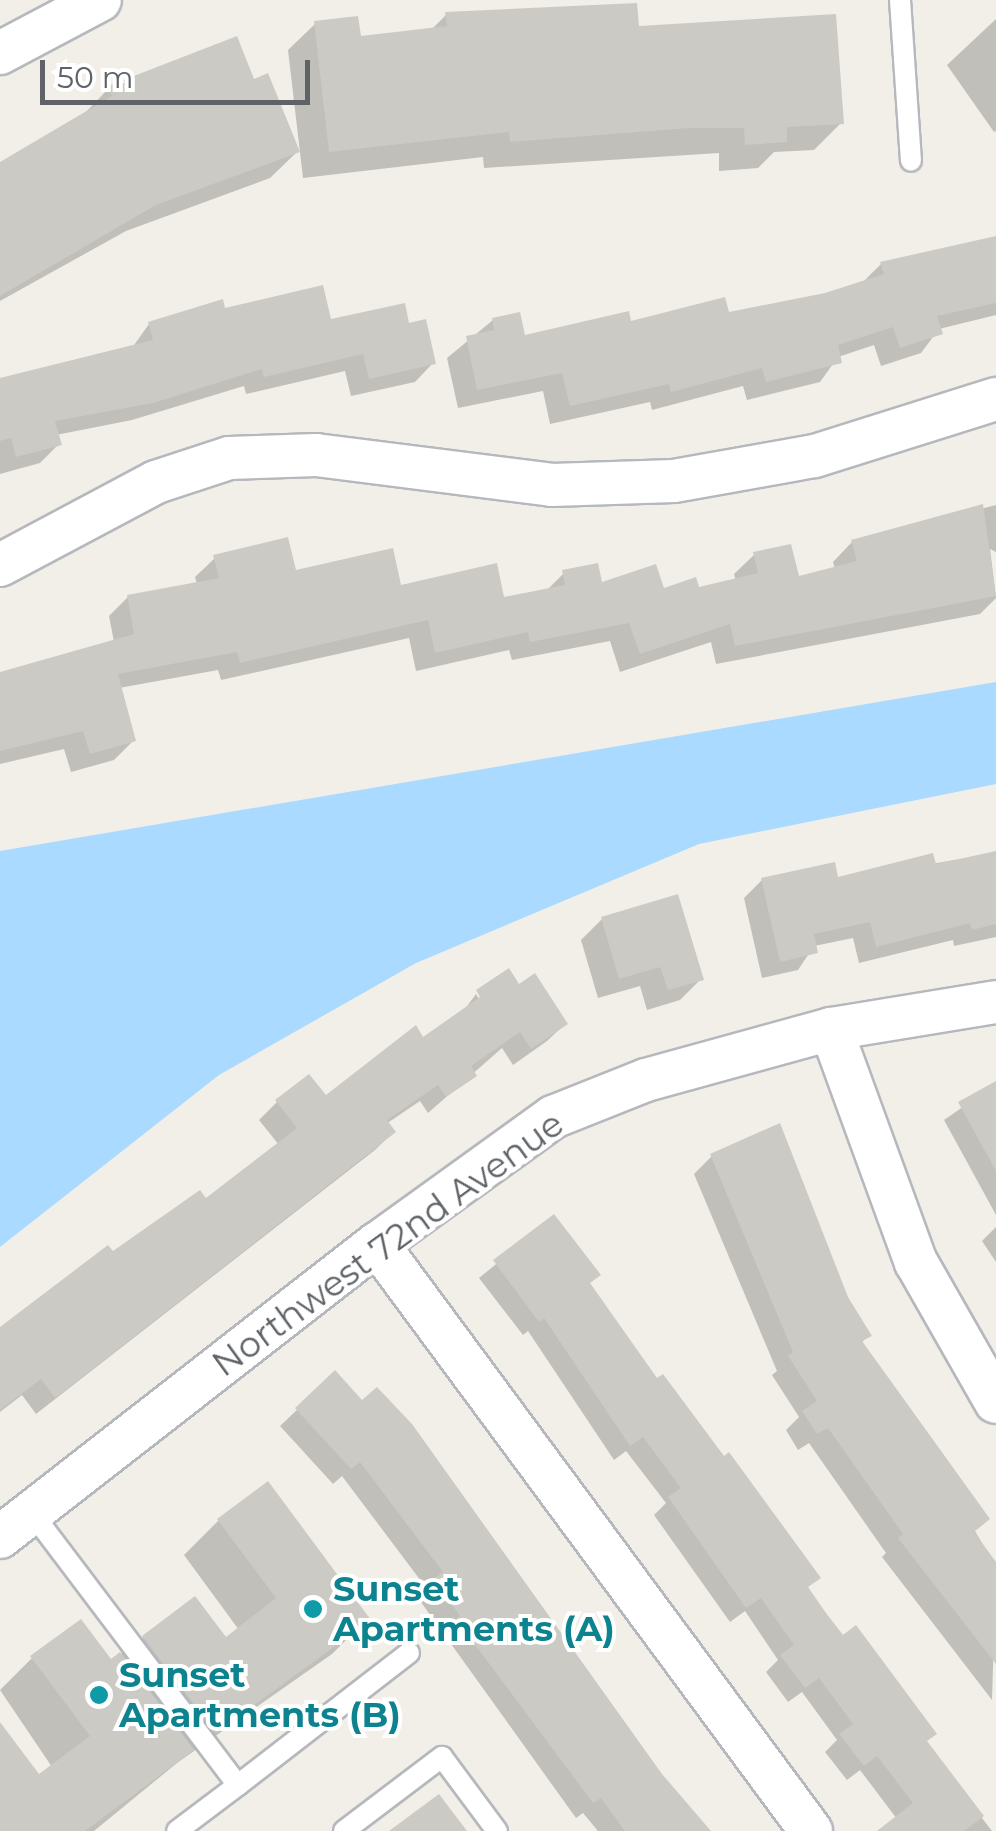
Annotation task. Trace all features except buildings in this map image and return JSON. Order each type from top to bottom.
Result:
[{"type":"street","points":[[0,53],[100,0]]},
{"type":"street","points":[[0,565],[156,482],[230,458],[316,455],[552,485],[674,482],[816,456],[996,399]]},
{"type":"street","name":"Northwest 72nd Avenue","points":[[16,1525],[377,1244],[553,1117],[646,1080],[832,1029],[996,1002]]},
{"type":"street","points":[[832,1029],[916,1262],[996,1402]]},
{"type":"street","points":[[377,1244],[811,1831]]},
{"type":"lane","points":[[900,0],[911,160]]},
{"type":"lane","points":[[16,1525],[238,1784]]},
{"type":"lane","points":[[178,1831],[409,1654]]},
{"type":"lane","points":[[344,1831],[442,1757],[498,1831]]},
{"type":"water","points":[[996,682],[996,784],[699,844],[416,963],[219,1075],[0,1247],[0,851]]},
{"type":"place","name":"Sunset Apartments (A)","points":[[313,1609]]},
{"type":"place","name":"Sunset Apartments (B)","points":[[99,1695]]}]
